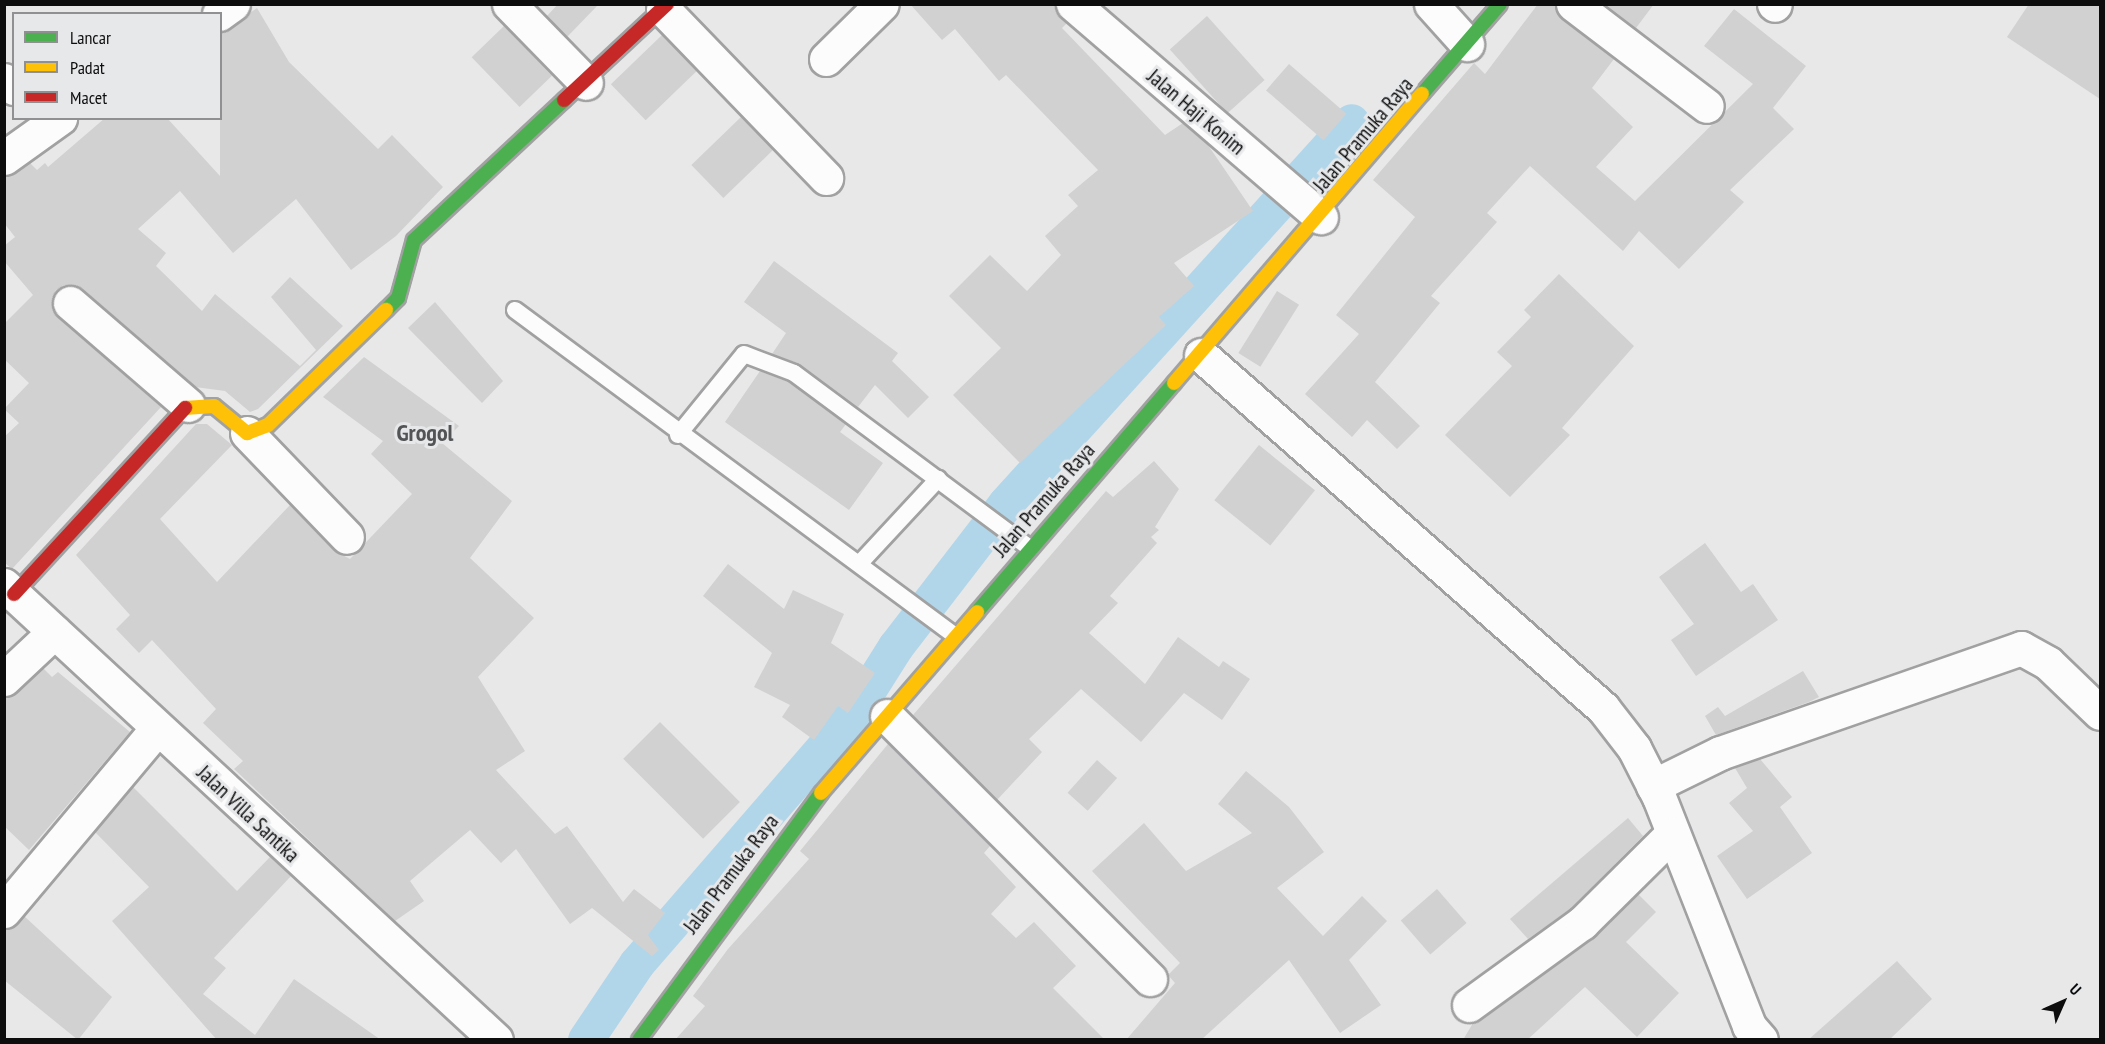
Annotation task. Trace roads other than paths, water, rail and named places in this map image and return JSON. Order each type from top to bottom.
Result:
[{"type":"street","points":[[509,4],[586,83]]},
{"type":"street","points":[[826,59],[882,4]]},
{"type":"street","name":"Jalan Haji Konim","points":[[1073,4],[1198,116],[1276,176],[1317,212]]},
{"type":"street","points":[[1431,4],[1467,44]]},
{"type":"street","name":"Jalan Pramuka Raya","points":[[639,1040],[790,829],[954,635],[1201,355],[1317,212],[1500,4]]},
{"type":"street","points":[[1574,4],[1707,106]]},
{"type":"street","points":[[247,433],[268,424],[398,298],[404,262],[429,225],[586,83],[665,7],[826,178]]},
{"type":"street","points":[[4,158],[53,120]]},
{"type":"street","points":[[70,303],[188,405],[214,406],[247,433],[347,537]]},
{"type":"street","points":[[1201,355],[1558,662],[1604,708],[1653,786],[1749,1035]]},
{"type":"street","points":[[9,589],[188,405]]},
{"type":"street","name":"Jalan Villa Santika","points":[[9,589],[156,730],[496,1040]]},
{"type":"street","points":[[4,679],[54,632]]},
{"type":"street","points":[[1653,786],[1720,753],[2021,648],[2048,663],[2100,713]]},
{"type":"street","points":[[887,716],[1150,979]]},
{"type":"street","points":[[4,911],[156,730]]},
{"type":"street","points":[[1469,1005],[1582,923],[1672,834]]},
{"type":"lane","points":[[515,310],[678,435],[860,563],[954,635]]},
{"type":"lane","points":[[678,435],[744,354],[794,373],[1030,548]]},
{"type":"lane","points":[[860,563],[938,479]]},
{"type":"waterway","points":[[586,1040],[637,964],[855,712],[896,647],[1006,504],[1352,122]]},
{"type":"district","name":"Grogol","points":[[425,433]]}]
